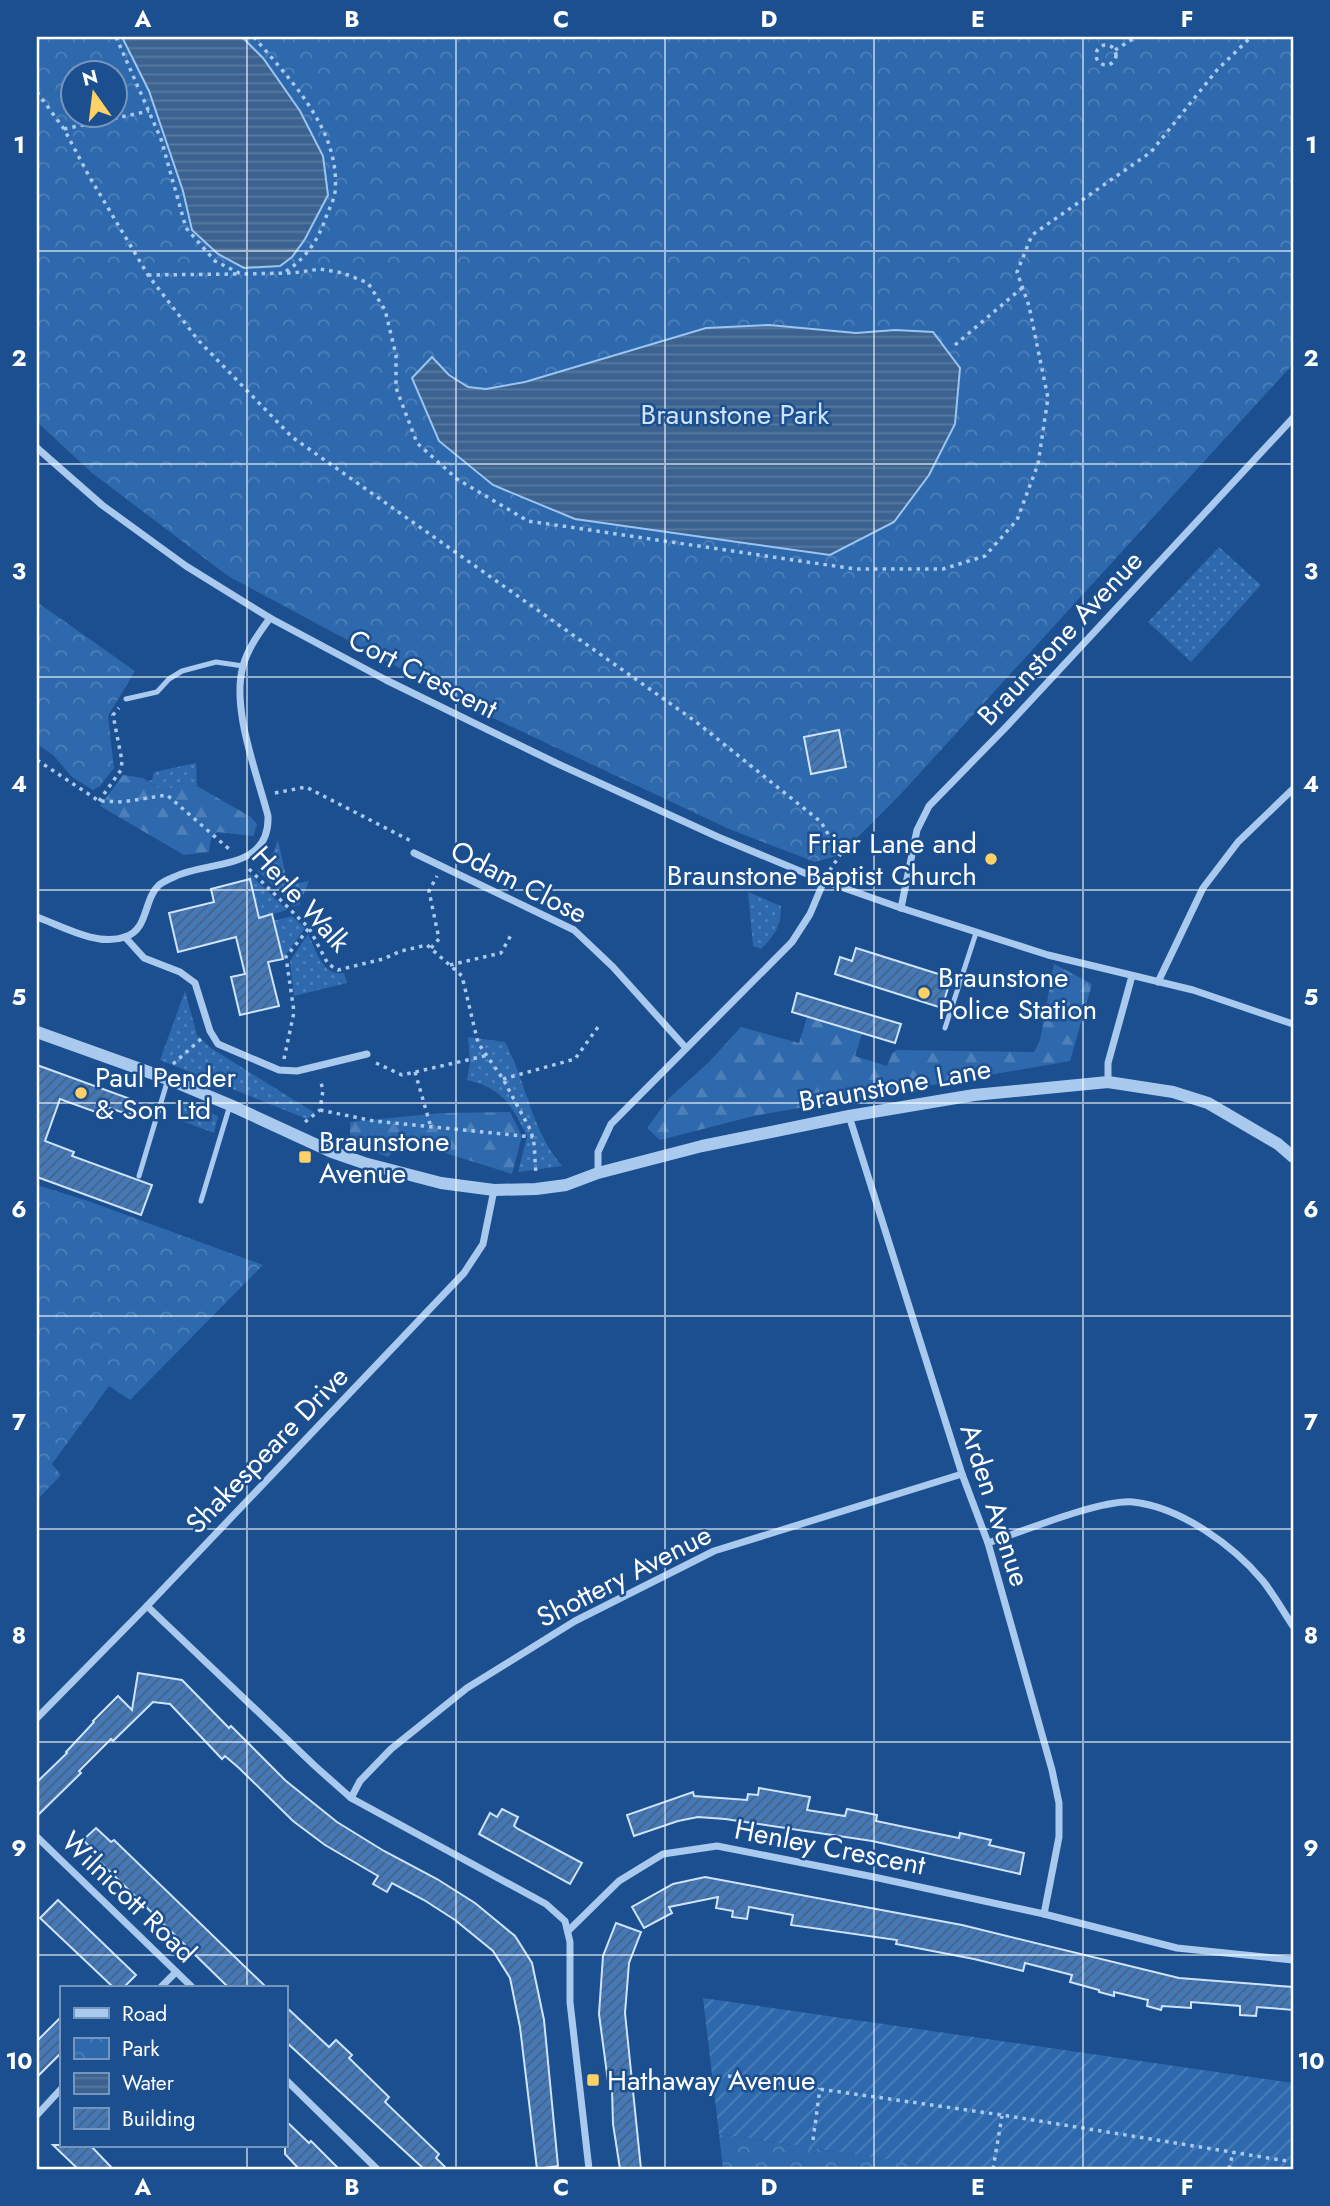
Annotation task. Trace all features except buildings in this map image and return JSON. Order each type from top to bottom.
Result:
[{"type":"street","name":"Braunstone Avenue","points":[[901,908],[917,830],[929,806],[1008,725],[1293,418]]},
{"type":"street","name":"Cort Crescent","points":[[37,448],[102,505],[186,566],[270,618],[386,680],[556,763],[824,881],[1048,955],[1193,990],[1293,1024]]},
{"type":"street","points":[[37,917],[93,937],[111,940],[125,937],[137,931],[159,885],[177,875],[241,860],[257,848],[268,828],[263,795],[242,716],[239,691],[243,666],[252,642],[270,618]]},
{"type":"street","points":[[1158,982],[1203,888],[1238,842],[1293,789]]},
{"type":"street","name":"Odam Close","points":[[414,853],[574,930],[606,959],[686,1048]]},
{"type":"street","points":[[598,1173],[598,1152],[611,1124],[792,942],[810,914],[824,881]]},
{"type":"street","points":[[125,937],[144,958],[180,972],[195,983],[210,1031],[218,1044],[282,1070],[297,1072],[367,1054]]},
{"type":"street","points":[[1108,1083],[1108,1063],[1132,976]]},
{"type":"street","name":"Braunstone Lane","points":[[37,1032],[168,1079],[332,1152],[364,1163],[441,1182],[494,1190],[566,1185],[598,1173],[702,1146],[974,1094],[1108,1083],[1173,1092],[1208,1103],[1266,1137],[1293,1157]]},
{"type":"street","name":"Arden Avenue","points":[[849,1116],[962,1474],[988,1543],[1059,1803],[1059,1837],[1044,1914]]},
{"type":"street","name":"Shakespeare Drive","points":[[37,1718],[464,1273],[483,1244],[494,1190]]},
{"type":"street","name":"Shottery Avenue","points":[[351,1798],[360,1781],[374,1766],[467,1688],[575,1621],[714,1550],[962,1474]]},
{"type":"street","points":[[988,1543],[1097,1507],[1131,1502],[1174,1513],[1224,1543],[1262,1581],[1293,1626]]},
{"type":"street","points":[[147,1606],[351,1798],[546,1904],[565,1921],[571,1954],[570,2003],[589,2169]]},
{"type":"street","name":"Wilnicott Road","points":[[37,1837],[191,1986]]},
{"type":"street","name":"Henley Crescent","points":[[568,1931],[619,1881],[663,1854],[716,1846],[1044,1914],[1177,1948],[1293,1959]]},
{"type":"street","points":[[162,1986],[176,1972]]},
{"type":"street","points":[[287,2081],[377,2169]]},
{"type":"street","points":[[37,2115],[60,2090]]},
{"type":"lane","points":[[126,699],[158,692],[169,679],[182,671],[216,662],[243,666]]},
{"type":"lane","points":[[945,1028],[976,933]]},
{"type":"lane","points":[[139,1176],[168,1079]]},
{"type":"lane","points":[[201,1201],[230,1105]]},
{"type":"path","points":[[116,37],[161,139],[186,228],[215,261],[240,274]]},
{"type":"path","points":[[254,37],[307,100],[323,130],[334,162],[335,193],[324,225],[300,262],[283,273]]},
{"type":"path","points":[[1115,50],[1136,37]]},
{"type":"path","points":[[148,275],[320,270],[343,273],[368,284],[385,310],[396,355],[396,388],[417,443],[457,479],[528,521],[856,569],[943,569],[985,556],[1017,520],[1038,464],[1048,398],[1029,306],[1017,272],[1032,235],[1151,152],[1217,70],[1251,37]]},
{"type":"path","points":[[1108,45],[1115,50],[1116,56],[1111,64],[1098,61],[1097,52],[1101,46],[1108,45]]},
{"type":"path","points":[[37,92],[60,124]]},
{"type":"path","points":[[130,115],[149,111]]},
{"type":"path","points":[[65,130],[148,275],[198,340],[292,437],[695,721],[821,822],[840,855],[824,881]]},
{"type":"path","points":[[955,345],[1023,286]]},
{"type":"path","points":[[37,760],[99,801],[121,770],[122,761],[113,716],[126,699]]},
{"type":"path","points":[[263,795],[306,787],[411,841],[414,853]]},
{"type":"path","name":"Herle Walk","points":[[99,801],[122,802],[167,795],[241,860],[309,928],[328,964],[338,970],[383,959],[401,951],[427,945],[431,948]]},
{"type":"path","points":[[442,866],[429,891],[439,939],[431,948],[462,976],[478,1043],[489,1055],[533,1137],[536,1189]]},
{"type":"path","points":[[282,1070],[294,1012],[286,957],[309,928]]},
{"type":"path","points":[[450,965],[501,953],[511,935]]},
{"type":"path","points":[[503,1079],[575,1059],[598,1027]]},
{"type":"path","points":[[168,1079],[174,1062],[210,1031]]},
{"type":"path","points":[[367,1054],[379,1066],[402,1075],[489,1055]]},
{"type":"path","points":[[316,1067],[323,1090],[320,1110]]},
{"type":"path","points":[[415,1072],[431,1125]]},
{"type":"path","points":[[295,1135],[307,1119],[320,1110],[374,1121],[533,1137]]},
{"type":"path","points":[[728,2076],[1002,2115],[1293,2162]]},
{"type":"path","points":[[813,2140],[820,2088]]},
{"type":"path","points":[[993,2169],[1002,2115]]},
{"type":"path","points":[[1229,2169],[1233,2152]]},
{"type":"green space","name":"Braunstone Park","points":[[37,37],[1293,37],[1293,364],[899,796],[840,855],[815,862],[729,829],[491,717],[228,576],[92,473],[37,422]]},
{"type":"green space","points":[[1219,547],[1261,585],[1191,662],[1148,622]]},
{"type":"green space","points":[[37,602],[135,671],[108,716],[114,768],[100,786],[93,790],[72,777],[54,756],[37,744]]},
{"type":"green space","points":[[196,763],[197,786],[180,783],[164,792],[148,781],[152,780],[154,772]]},
{"type":"green space","points":[[123,775],[143,778],[164,792],[180,783],[197,786],[251,817],[257,824],[253,836],[217,832],[211,839],[209,852],[184,855],[100,806]]},
{"type":"green space","points":[[278,840],[288,885],[309,881],[299,905],[294,906],[258,871],[273,853]]},
{"type":"green space","points":[[248,875],[287,910],[259,918]]},
{"type":"green space","points":[[748,892],[781,906],[776,930],[761,949],[753,946]]},
{"type":"green space","points":[[292,916],[305,928],[283,959],[273,921]]},
{"type":"green space","points":[[308,934],[325,967],[337,973],[344,973],[347,983],[294,996],[290,961]]},
{"type":"green space","points":[[1054,964],[1092,984],[1070,1061],[754,1116],[660,1140],[647,1128],[668,1099],[709,1062],[741,1027],[799,1043],[807,1017],[862,1034],[855,1056],[887,1066],[892,1053],[897,1050],[1034,1052],[1040,1040]]},
{"type":"green space","points":[[185,991],[197,1035],[211,1048],[315,1113],[307,1119],[160,1060]]},
{"type":"green space","points":[[468,1037],[505,1042],[536,1122],[562,1166],[518,1172],[527,1136],[505,1100],[490,1088],[467,1080],[470,1063]]},
{"type":"green space","points":[[183,1102],[218,1116],[214,1133],[177,1119]]},
{"type":"green space","points":[[510,1112],[522,1136],[512,1174],[404,1140],[388,1157],[350,1142],[350,1122],[440,1113]]},
{"type":"green space","points":[[37,1185],[263,1265],[130,1400],[109,1386],[52,1464],[61,1475],[37,1500]]},
{"type":"green space","points":[[703,1998],[1293,2083],[1293,2169],[949,2169],[719,2134]]},
{"type":"green space","points":[[719,2134],[949,2169],[723,2169]]},
{"type":"water","points":[[122,37],[242,37],[263,58],[300,111],[323,156],[328,195],[305,239],[292,257],[280,266],[244,268],[218,254],[192,230],[183,191],[149,91]]},
{"type":"water","points":[[769,325],[856,333],[895,330],[933,332],[960,368],[955,424],[929,475],[894,522],[830,555],[575,519],[493,485],[439,441],[412,378],[432,357],[449,375],[468,387],[486,389],[525,382],[706,328]]},
{"type":"place","name":"Friar Lane and Braunstone Baptist Church","points":[[991,859]]},
{"type":"place","name":"Braunstone Police Station","points":[[924,993]]},
{"type":"place","name":"Paul Pender & Son Ltd","points":[[81,1093]]},
{"type":"place","name":"Braunstone Avenue","points":[[305,1157]]},
{"type":"place","name":"Hathaway Avenue","points":[[593,2080]]}]
